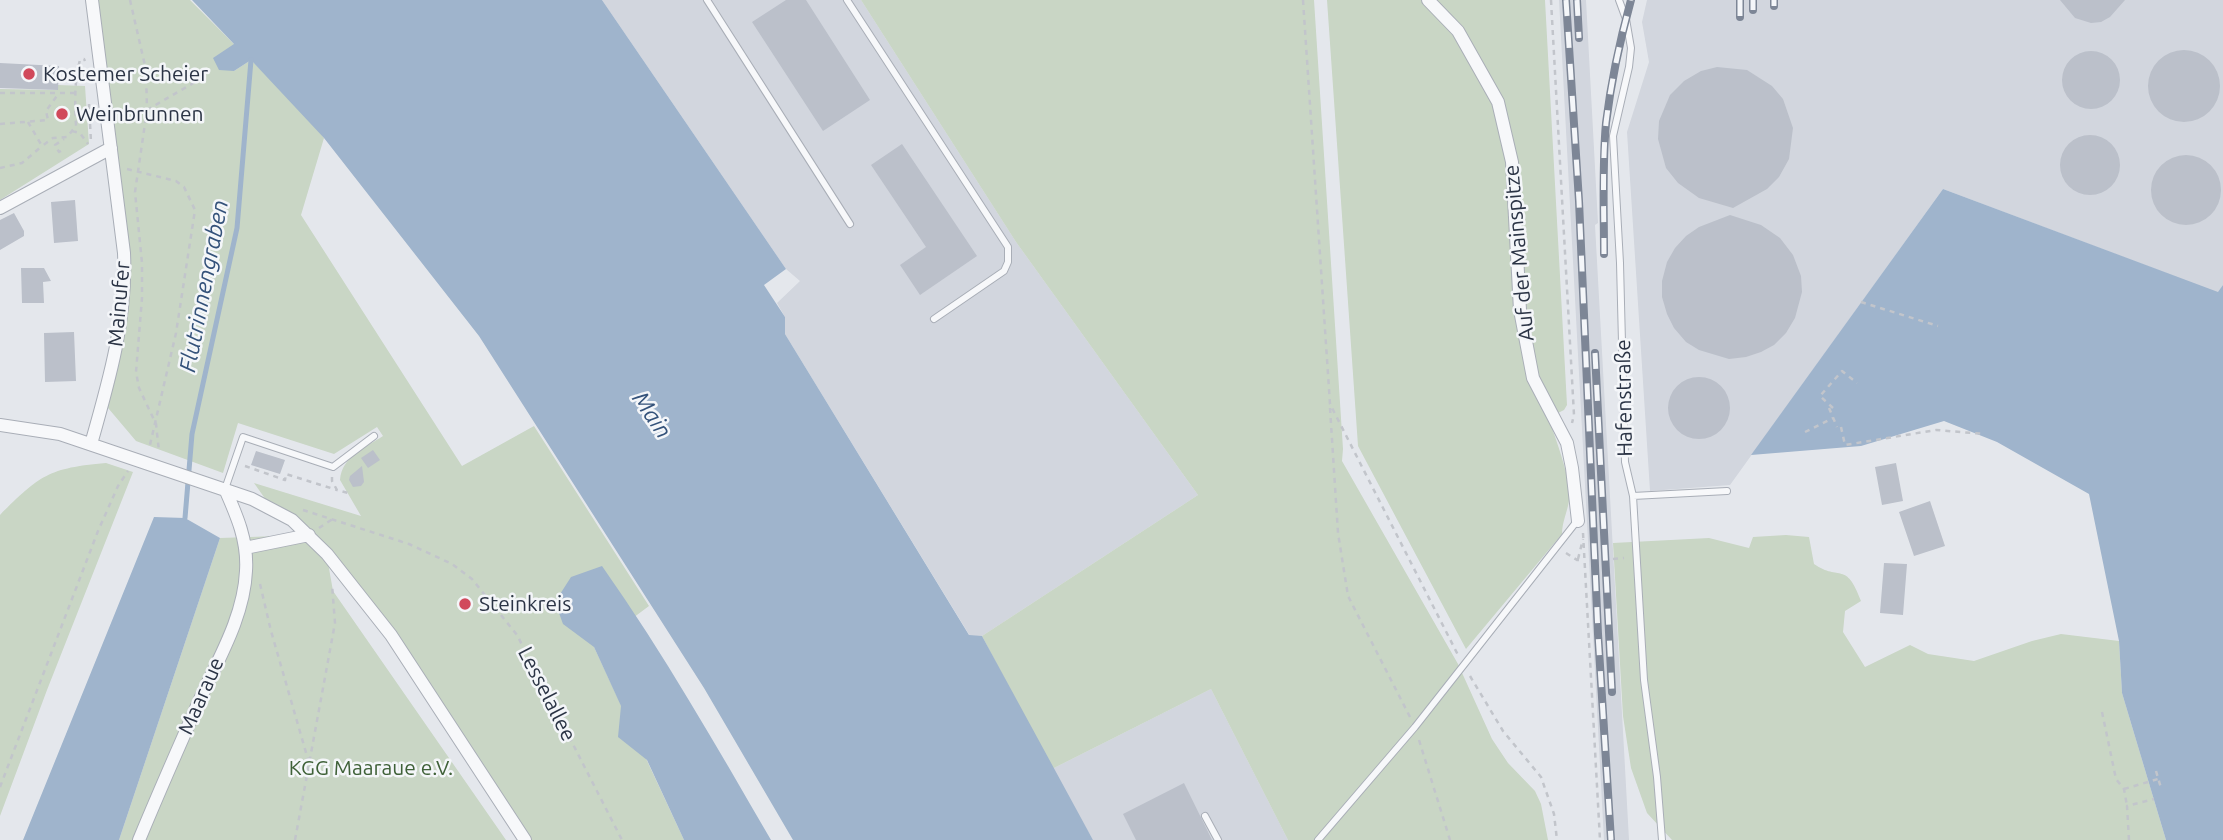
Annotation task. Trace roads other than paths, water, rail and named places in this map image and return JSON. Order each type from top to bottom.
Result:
[{"type":"street","name":"Mainufer","points":[[91,444],[116,354],[125,279],[92,0]]},
{"type":"street","name":"Auf der Mainspitze","points":[[1428,0],[1458,31],[1498,102],[1512,163],[1520,310],[1533,379],[1567,443],[1578,521]]},
{"type":"street","points":[[0,208],[111,148]]},
{"type":"street","points":[[0,425],[42,430],[91,444],[225,489],[271,507],[292,520],[327,554],[391,635],[525,840]]},
{"type":"street","name":"Maaraue","points":[[139,840],[238,613],[245,583],[246,548],[237,515],[225,489]]},
{"type":"street","points":[[246,548],[309,535]]},
{"type":"lane","points":[[707,0],[850,224]]},
{"type":"lane","points":[[847,0],[1007,247],[1008,262],[1004,271],[934,319]]},
{"type":"lane","name":"Hafenstraße","points":[[1619,0],[1626,19],[1631,48],[1613,136],[1623,332],[1625,462],[1633,496],[1644,680],[1662,840]]},
{"type":"lane","points":[[225,489],[243,437],[333,467],[374,436]]},
{"type":"lane","points":[[1633,496],[1727,491]]},
{"type":"lane","points":[[1318,840],[1415,727],[1578,521]]},
{"type":"lane","points":[[1205,816],[1218,840]]},
{"type":"water","name":"Main","points":[[192,0],[602,0],[786,269],[764,285],[785,317],[785,334],[969,635],[982,636],[1093,840],[793,840],[704,688],[479,336],[324,138],[251,60],[234,71],[219,70],[213,58],[234,44]]},
{"type":"water","points":[[1943,189],[2218,292],[2223,285],[2223,840],[2166,840],[2122,693],[2119,641],[2089,494],[1997,442],[1944,421],[1861,446],[1751,455]]},
{"type":"water","points":[[154,517],[185,518],[220,538],[119,840],[23,840]]},
{"type":"water","points":[[602,566],[668,667],[771,840],[684,840],[647,760],[618,737],[621,706],[594,647],[563,624],[555,602],[571,577]]},
{"type":"waterway","name":"Flutrinnengraben","points":[[185,518],[192,434],[237,228],[251,60]]},
{"type":"railway","points":[[1566,0],[1579,201],[1598,634],[1611,840]]},
{"type":"railway","points":[[1577,0],[1579,38]]},
{"type":"railway","points":[[1604,254],[1606,123],[1616,61],[1631,0]]},
{"type":"railway","points":[[1740,0],[1740,17]]},
{"type":"railway","points":[[1753,0],[1753,10]]},
{"type":"railway","points":[[1774,0],[1774,6]]},
{"type":"railway","points":[[1595,353],[1612,692]]},
{"type":"place","name":"Kostemer Scheier","points":[[29,74]]},
{"type":"place","name":"Weinbrunnen","points":[[62,114]]},
{"type":"place","name":"Steinkreis","points":[[465,604]]},
{"type":"park label","name":"KGG Maaraue e.V.","points":[[371,768]]}]
